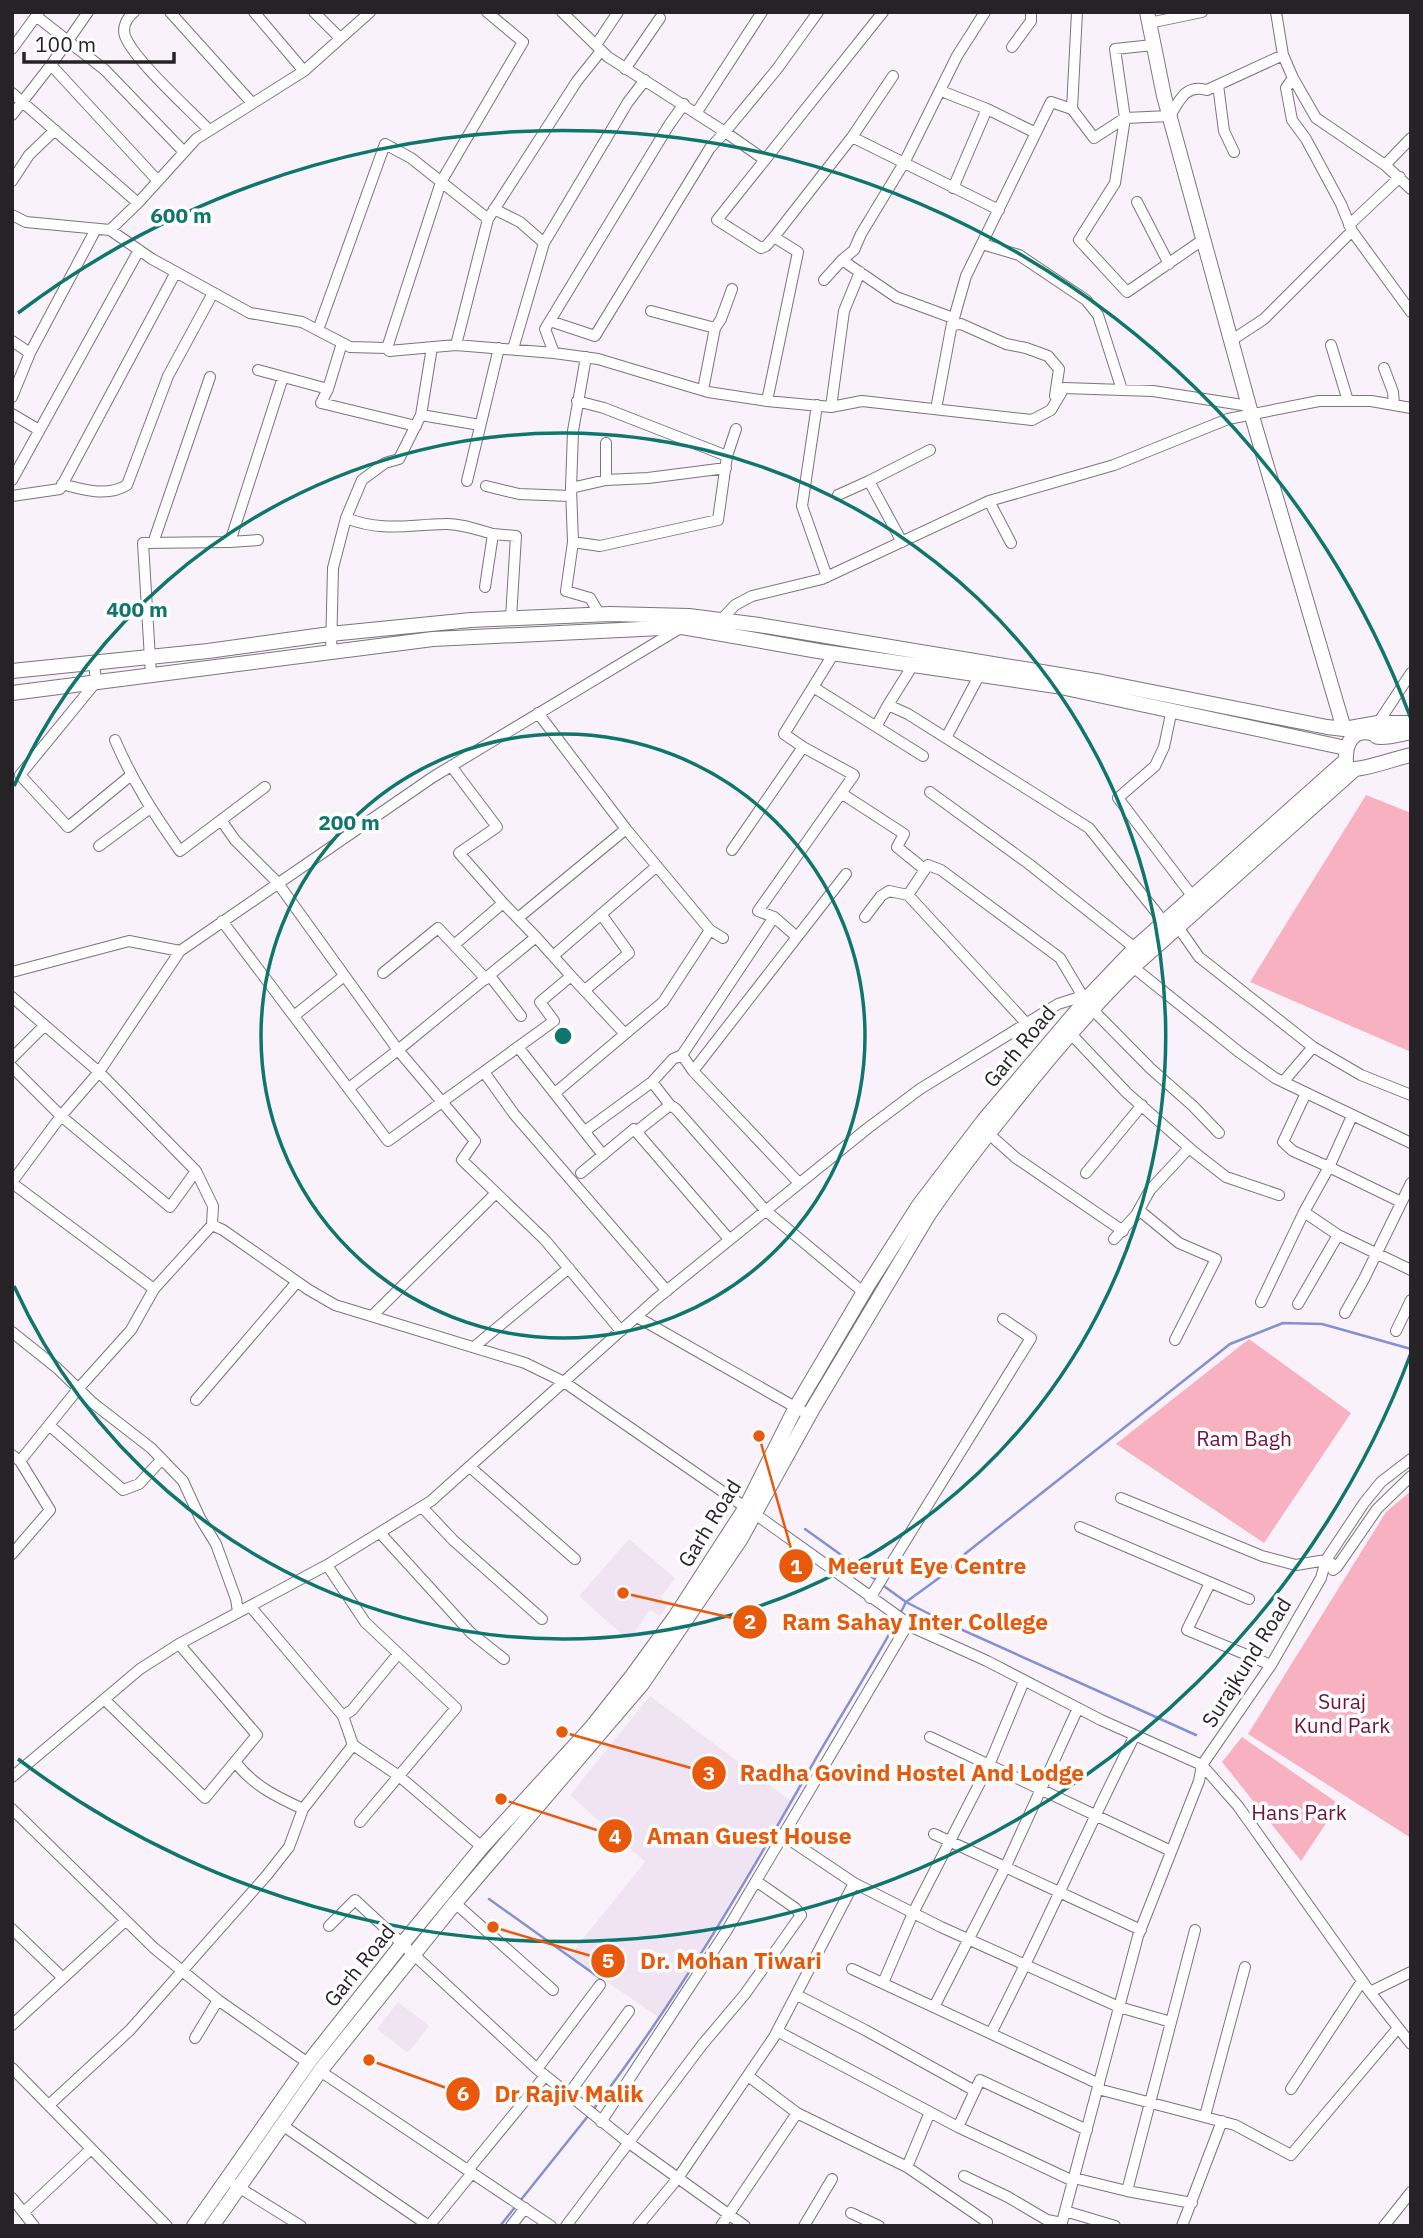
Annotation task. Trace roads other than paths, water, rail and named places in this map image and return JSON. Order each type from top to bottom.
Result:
[{"type":"main road","points":[[1148,18],[1170,116],[1231,340],[1344,729]]},
{"type":"main road","points":[[12,671],[208,651],[330,634],[518,618],[600,615],[721,626],[1344,729],[1378,723],[1409,723]]},
{"type":"main road","points":[[518,618],[525,634]]},
{"type":"main road","points":[[12,693],[433,639],[685,622]]},
{"type":"main road","points":[[721,626],[834,653],[913,665],[982,668]]},
{"type":"main road","points":[[1102,688],[1354,761],[1377,763],[1411,755]]},
{"type":"main road","points":[[1354,761],[1351,737],[1360,732],[1378,737],[1409,723]]},
{"type":"main road","name":"Garh Road","points":[[751,1511],[796,1407],[863,1292],[1004,1105],[1135,948],[1171,925],[1354,761]]},
{"type":"main road","name":"Garh Road","points":[[943,1183],[989,1134],[1004,1105],[1070,1033],[1090,999],[1133,967],[1194,897],[1237,867]]},
{"type":"main road","name":"Garh Road","points":[[194,2226],[212,2216],[379,1974],[455,1903],[637,1680],[751,1511],[809,1415],[915,1225]]},
{"type":"main road","name":"Garh Road","points":[[314,2067],[390,1984],[409,1948],[482,1847],[637,1680]]},
{"type":"main road","points":[[482,1847],[494,1858]]},
{"type":"main road","points":[[379,1974],[390,1984]]},
{"type":"main road","name":"Garh Road","points":[[233,2183],[282,2125],[296,2093]]},
{"type":"street","points":[[12,115],[88,12]]},
{"type":"street","points":[[134,12],[124,27],[125,35],[136,54],[209,130]]},
{"type":"street","points":[[170,12],[252,103]]},
{"type":"street","points":[[254,12],[304,71]]},
{"type":"street","points":[[314,12],[340,38]]},
{"type":"street","points":[[110,230],[138,204],[196,139],[304,71],[370,12]]},
{"type":"street","points":[[387,348],[442,182],[523,42],[487,12]]},
{"type":"street","points":[[562,12],[625,69],[684,104],[765,160]]},
{"type":"street","points":[[456,345],[491,214],[599,48],[618,12]]},
{"type":"street","points":[[697,113],[762,12]]},
{"type":"street","points":[[550,321],[595,336],[710,148],[777,69],[818,12]]},
{"type":"street","points":[[883,12],[717,220],[761,248],[766,247],[852,137],[892,76]]},
{"type":"street","points":[[824,280],[854,250],[904,163],[957,56],[985,12]]},
{"type":"street","points":[[1012,47],[1031,21],[1031,12]]},
{"type":"street","points":[[1072,109],[1077,12]]},
{"type":"street","points":[[1148,18],[1202,12]]},
{"type":"street","points":[[1276,12],[1283,55],[1316,118],[1385,165],[1411,189]]},
{"type":"street","points":[[12,49],[38,14],[68,42],[105,70],[184,152]]},
{"type":"street","points":[[625,69],[660,18]]},
{"type":"street","points":[[1153,45],[1115,49],[1125,118],[1115,183],[1079,240],[1127,292],[1204,239]]},
{"type":"street","points":[[952,325],[966,276],[1051,102],[1072,109],[1094,138],[1125,118],[1170,116],[1185,92],[1197,87],[1208,90],[1283,55]]},
{"type":"street","points":[[51,65],[158,181]]},
{"type":"street","points":[[1293,78],[1286,88],[1292,120],[1306,139],[1341,204],[1350,228],[1411,312]]},
{"type":"street","points":[[513,349],[544,243],[628,102],[645,80]]},
{"type":"street","points":[[1218,85],[1224,131],[1234,152]]},
{"type":"street","points":[[941,91],[987,109],[1036,134]]},
{"type":"street","points":[[12,93],[138,204]]},
{"type":"street","points":[[554,353],[545,329],[684,104]]},
{"type":"street","points":[[953,188],[987,109]]},
{"type":"street","points":[[12,181],[29,155],[55,130]]},
{"type":"street","points":[[852,137],[999,210]]},
{"type":"street","points":[[1385,165],[1411,138]]},
{"type":"street","points":[[318,330],[385,144],[411,158],[491,214],[520,222],[544,243]]},
{"type":"street","points":[[1231,340],[1264,319],[1400,177]]},
{"type":"street","points":[[1138,202],[1169,264]]},
{"type":"street","points":[[12,215],[26,222],[110,230],[176,272],[250,313],[302,322],[350,347],[387,348],[389,351],[456,345],[554,353],[586,357],[703,390],[767,401],[831,407],[862,401],[1032,419],[1051,410],[1064,388],[1153,391],[1251,410]]},
{"type":"street","points":[[12,397],[30,353],[96,229]]},
{"type":"street","points":[[767,401],[798,252],[774,237]]},
{"type":"street","points":[[982,244],[1019,255],[1086,300],[1098,315],[1122,390]]},
{"type":"street","points":[[12,480],[16,461],[39,430],[139,250]]},
{"type":"street","points":[[842,260],[896,297],[953,318],[936,410]]},
{"type":"street","points":[[12,496],[60,489],[176,272]]},
{"type":"street","points":[[831,407],[844,311],[860,272]]},
{"type":"street","points":[[703,390],[715,328],[732,289]]},
{"type":"street","points":[[62,484],[86,491],[118,491],[127,485],[168,376],[213,293]]},
{"type":"street","points":[[651,311],[715,328]]},
{"type":"street","points":[[952,325],[961,324],[1006,344],[1048,356],[1059,369],[1058,387],[1054,393],[1055,403]]},
{"type":"street","points":[[12,341],[30,353]]},
{"type":"street","points":[[342,343],[321,403],[416,426]]},
{"type":"street","points":[[1331,345],[1348,401]]},
{"type":"street","points":[[331,652],[333,568],[346,518],[362,480],[385,463],[399,459],[416,426],[421,415],[432,347]]},
{"type":"street","points":[[467,481],[499,348]]},
{"type":"street","points":[[586,357],[573,431],[573,542],[566,590],[590,598],[600,615]]},
{"type":"street","points":[[1384,368],[1393,391],[1394,405]]},
{"type":"street","points":[[258,370],[328,389]]},
{"type":"street","points":[[153,542],[210,377]]},
{"type":"street","points":[[230,542],[284,377]]},
{"type":"street","points":[[577,401],[604,408],[727,456]]},
{"type":"street","points":[[721,626],[735,605],[752,596],[827,577],[989,501],[1114,465],[1251,410],[1319,401],[1371,401],[1411,408]]},
{"type":"street","points":[[817,405],[802,506],[827,577]]},
{"type":"street","points":[[12,414],[39,430]]},
{"type":"street","points":[[421,415],[480,425]]},
{"type":"street","points":[[573,542],[600,546],[718,520],[727,456],[736,429]]},
{"type":"street","points":[[606,443],[606,480]]},
{"type":"street","points":[[838,495],[930,450]]},
{"type":"street","points":[[486,486],[519,494],[571,492],[606,480],[648,478],[726,468]]},
{"type":"street","points":[[869,481],[902,542]]},
{"type":"street","points":[[989,501],[1011,543]]},
{"type":"street","points":[[346,518],[366,526],[425,527],[446,524],[516,536],[518,618]]},
{"type":"street","points":[[485,587],[493,534]]},
{"type":"street","points":[[151,675],[143,542],[258,540]]},
{"type":"street","points":[[154,1289],[12,1182],[61,1116],[99,1072],[180,951],[277,882],[451,766],[685,622]]},
{"type":"street","points":[[797,937],[774,917],[758,911],[854,775],[784,734],[834,653]]},
{"type":"street","points":[[94,662],[96,682],[20,775],[68,827],[130,776]]},
{"type":"street","points":[[877,725],[913,665]]},
{"type":"street","points":[[946,738],[982,668]]},
{"type":"street","points":[[1378,723],[1411,673]]},
{"type":"street","points":[[813,687],[923,756]]},
{"type":"street","points":[[888,705],[946,738],[1089,828],[1199,957],[1313,1047],[1361,1075],[1411,1095]]},
{"type":"street","points":[[1172,709],[1164,747],[1155,766],[1118,798],[1194,897]]},
{"type":"street","points":[[538,713],[626,829],[710,930],[723,938]]},
{"type":"street","points":[[115,740],[130,776],[149,809],[180,851],[265,787]]},
{"type":"street","points":[[732,850],[803,747]]},
{"type":"street","points":[[451,766],[497,827],[460,853],[625,1034]]},
{"type":"street","points":[[930,792],[1029,864],[1135,948]]},
{"type":"street","points":[[841,793],[904,834],[897,848],[924,869]]},
{"type":"street","points":[[99,846],[149,809]]},
{"type":"street","points":[[221,820],[235,840],[277,882],[398,1050],[475,1141],[462,1160],[545,1240],[621,1331]]},
{"type":"street","points":[[518,918],[626,829]]},
{"type":"street","points":[[908,895],[928,864],[941,870],[1060,958],[1090,999],[1150,1068],[1219,1133]]},
{"type":"street","points":[[553,956],[657,866]]},
{"type":"street","points":[[693,1071],[846,874]]},
{"type":"street","points":[[865,917],[881,896],[889,891],[908,895],[1027,1024]]},
{"type":"street","points":[[454,945],[503,903]]},
{"type":"street","points":[[585,990],[629,953],[601,915]]},
{"type":"street","points":[[585,1131],[652,1082],[673,1059],[682,1055],[774,917]]},
{"type":"street","points":[[222,921],[388,1140],[554,1021],[540,1002],[571,976]]},
{"type":"street","points":[[383,973],[438,928],[486,979]]},
{"type":"street","points":[[555,1093],[663,1002],[710,930]]},
{"type":"street","points":[[349,1088],[536,937]]},
{"type":"street","points":[[12,972],[129,941],[180,951]]},
{"type":"street","points":[[1133,967],[1239,1052],[1283,1082],[1411,1143]]},
{"type":"street","points":[[294,1016],[344,976]]},
{"type":"street","points":[[486,979],[490,976],[521,1016]]},
{"type":"street","points":[[12,997],[99,1072],[196,1171],[213,1206],[212,1226],[154,1289],[131,1329],[49,1425],[16,1458],[50,1510],[12,1554]]},
{"type":"street","points":[[12,1777],[140,1669],[179,1644],[381,1534],[422,1507],[636,1317],[765,1210],[920,1089],[1058,1004],[1090,999]]},
{"type":"street","points":[[12,1058],[44,1026]]},
{"type":"street","points":[[1070,1033],[1142,1105],[1226,1177],[1279,1195]]},
{"type":"street","points":[[518,1047],[603,1154]]},
{"type":"street","points":[[1283,1082],[1313,1047]]},
{"type":"street","points":[[682,1055],[693,1071],[799,1183]]},
{"type":"street","points":[[12,1067],[61,1116],[170,1208],[196,1171]]},
{"type":"street","points":[[484,1072],[514,1114],[667,1291]]},
{"type":"street","points":[[652,1082],[765,1210],[863,1292]]},
{"type":"street","points":[[1306,1093],[1283,1142],[1293,1151],[1401,1202]]},
{"type":"street","points":[[581,1173],[634,1129],[637,1131],[670,1105]]},
{"type":"street","points":[[1086,1173],[1142,1105]]},
{"type":"street","points":[[1261,1302],[1352,1116]]},
{"type":"street","points":[[634,1129],[729,1240]]},
{"type":"street","points":[[989,1134],[1016,1158],[1119,1235],[1150,1191],[1189,1148]]},
{"type":"street","points":[[1345,1313],[1411,1184]]},
{"type":"street","points":[[372,1316],[496,1193]]},
{"type":"street","points":[[1139,1210],[1179,1243],[1216,1259],[1175,1340]]},
{"type":"street","points":[[1304,1212],[1338,1235],[1411,1270]]},
{"type":"street","points":[[212,1226],[223,1230],[335,1305],[525,1363],[564,1382],[908,1624],[1078,1708],[1202,1765],[1238,1806],[1362,1981],[1411,2044]]},
{"type":"street","points":[[1298,1304],[1338,1235]]},
{"type":"street","points":[[474,1347],[569,1268]]},
{"type":"street","points":[[196,1399],[297,1282]]},
{"type":"street","points":[[1396,1331],[1411,1300]]},
{"type":"street","points":[[636,1317],[809,1415]]},
{"type":"street","points":[[870,1598],[1031,1338],[1003,1319]]},
{"type":"street","points":[[12,1332],[151,1448],[183,1481],[200,1518],[216,1544],[238,1612]]},
{"type":"street","points":[[49,1425],[123,1490],[139,1484],[162,1459]]},
{"type":"street","points":[[1321,1578],[1326,1560],[1364,1503],[1381,1482],[1411,1459]]},
{"type":"street","points":[[470,1467],[575,1559]]},
{"type":"street","points":[[1321,1578],[1337,1567],[1377,1509],[1411,1476]]},
{"type":"street","points":[[1121,1497],[1262,1556],[1296,1565],[1326,1560],[1337,1567]]},
{"type":"street","points":[[422,1507],[453,1540],[542,1619]]},
{"type":"street","points":[[1080,1527],[1249,1599]]},
{"type":"street","points":[[381,1534],[471,1633],[504,1659]]},
{"type":"street","points":[[327,1565],[365,1622],[456,1708],[360,1822]]},
{"type":"street","name":"Surajkund Road","points":[[1061,2224],[1141,1930],[1199,1781],[1202,1765],[1271,1665],[1321,1578]]},
{"type":"street","points":[[1210,1583],[1186,1630],[1271,1665]]},
{"type":"street","points":[[250,1606],[343,1716],[353,1745],[399,1776],[482,1847]]},
{"type":"street","points":[[599,2120],[727,1930],[908,1624]]},
{"type":"street","points":[[105,1700],[205,1798],[257,1735],[179,1644]]},
{"type":"street","points":[[343,1716],[352,1710],[398,1654]]},
{"type":"street","points":[[883,1983],[913,1913],[989,1765],[1024,1681]]},
{"type":"street","points":[[934,2007],[1005,1868],[1078,1708]]},
{"type":"street","points":[[991,2033],[1026,1967],[1095,1815],[1135,1735]]},
{"type":"street","points":[[930,1737],[1171,1851]]},
{"type":"street","points":[[49,2105],[130,2030],[184,1972],[289,1847],[303,1809],[353,1745]]},
{"type":"street","points":[[236,1763],[264,1790],[303,1809]]},
{"type":"street","points":[[12,1809],[125,1920],[218,2000],[551,2226]]},
{"type":"street","points":[[934,1835],[1141,1930]]},
{"type":"street","points":[[784,1836],[854,1883],[967,1940],[1119,2007],[1171,2022]]},
{"type":"street","points":[[566,2226],[702,2045],[745,1994],[801,1915],[756,1881]]},
{"type":"street","points":[[638,2226],[678,2178],[777,2031],[854,1883]]},
{"type":"street","points":[[329,1926],[355,1900],[568,2095],[629,2143],[745,2226]]},
{"type":"street","points":[[455,1903],[553,1990]]},
{"type":"street","points":[[12,2025],[125,1920]]},
{"type":"street","points":[[12,1929],[63,1978]]},
{"type":"street","points":[[1127,2191],[1195,1930]]},
{"type":"street","points":[[1205,2116],[1245,1967]]},
{"type":"street","points":[[852,1969],[991,2033],[1098,2087],[1235,2125],[1291,2155],[1398,2028]]},
{"type":"street","points":[[1370,1992],[1411,1972]]},
{"type":"street","points":[[1291,2089],[1362,1981]]},
{"type":"street","points":[[282,2125],[428,2225],[541,2072],[600,1984]]},
{"type":"street","points":[[797,1995],[975,2091]]},
{"type":"street","points":[[195,2038],[218,2000]]},
{"type":"street","points":[[568,2095],[629,2011]]},
{"type":"street","points":[[777,2031],[958,2127],[1074,2180],[1192,2203]]},
{"type":"street","points":[[12,2068],[167,2226]]},
{"type":"street","points":[[748,2076],[797,2113],[907,2167],[987,2222],[986,2226]]},
{"type":"street","points":[[958,2127],[980,2080],[1087,2130]]},
{"type":"street","points":[[907,2167],[930,2112]]},
{"type":"street","points":[[721,2226],[797,2113]]},
{"type":"street","points":[[1182,2226],[1222,2121]]},
{"type":"street","points":[[24,2213],[91,2149]]},
{"type":"street","points":[[964,2176],[1009,2197],[1047,2220],[1061,2224]]},
{"type":"street","points":[[804,2226],[832,2179]]},
{"type":"street","points":[[233,2183],[301,2226]]},
{"type":"street","points":[[1384,2226],[1411,2192]]},
{"type":"street","points":[[12,2198],[34,2226]]},
{"type":"street","points":[[511,2226],[525,2208]]},
{"type":"street","points":[[1065,2211],[1115,2226]]},
{"type":"street","points":[[851,2213],[879,2226]]},
{"type":"waterway","points":[[900,1614],[906,1602],[1230,1344],[1283,1323],[1322,1324],[1411,1349]]},
{"type":"waterway","points":[[805,1529],[876,1580]]},
{"type":"waterway","points":[[881,1584],[906,1602],[947,1623],[1196,1735]]},
{"type":"waterway","points":[[592,2111],[652,2028],[708,1942],[897,1620]]},
{"type":"waterway","points":[[489,1899],[601,1979]]},
{"type":"waterway","points":[[520,2201],[588,2116]]},
{"type":"waterway","points":[[500,2226],[516,2206]]},
{"type":"place","name":"Meerut Eye Centre","points":[[759,1436]]},
{"type":"place","name":"Ram Sahay Inter College","points":[[623,1593]]},
{"type":"place","name":"Radha Govind Hostel And Lodge","points":[[562,1732]]},
{"type":"place","name":"Aman Guest House","points":[[501,1799]]},
{"type":"place","name":"Dr. Mohan Tiwari","points":[[493,1927]]},
{"type":"place","name":"Dr Rajiv Malik","points":[[369,2060]]},
{"type":"park label","name":"Ram Bagh","points":[[1244,1438]]},
{"type":"park label","name":"Suraj Kund Park","points":[[1342,1713]]},
{"type":"park label","name":"Hans Park","points":[[1299,1812]]}]
